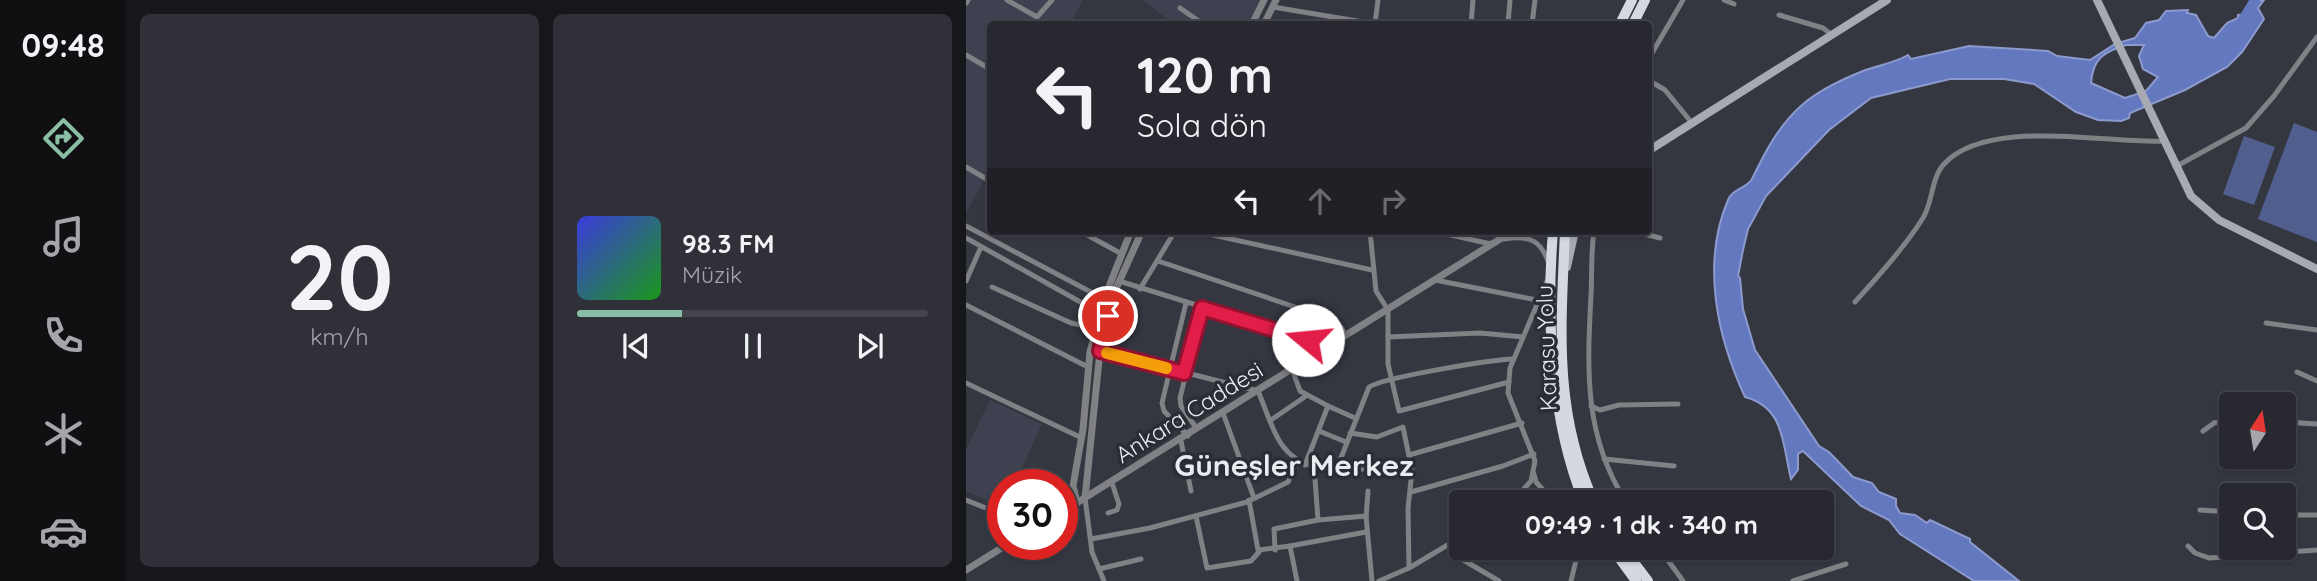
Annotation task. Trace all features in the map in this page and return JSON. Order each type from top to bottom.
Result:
[{"type":"highway","points":[[1621,21],[1631,0]]},
{"type":"highway","points":[[1634,21],[1644,0]]},
{"type":"highway","name":"Karasu Yolu","points":[[1553,235],[1557,414],[1570,469],[1579,490]]},
{"type":"highway","name":"Karasu Yolu","points":[[1565,235],[1562,301],[1564,402],[1575,454],[1589,490]]},
{"type":"highway","points":[[1621,560],[1636,581]]},
{"type":"highway","points":[[1632,560],[1648,581]]},
{"type":"main road","points":[[1652,148],[1887,0]]},
{"type":"main road","points":[[2097,0],[2191,196],[2219,220],[2317,269]]},
{"type":"main road","points":[[1562,301],[1574,235]]},
{"type":"street","points":[[1007,0],[1037,17],[1052,0]]},
{"type":"street","points":[[1254,21],[1264,0]]},
{"type":"street","points":[[1375,21],[1378,0]]},
{"type":"street","points":[[1471,21],[1473,0]]},
{"type":"street","points":[[1508,21],[1510,0]]},
{"type":"street","points":[[1532,21],[1535,0]]},
{"type":"street","points":[[1652,53],[1683,0]]},
{"type":"street","points":[[1724,0],[1734,4]]},
{"type":"street","points":[[1265,21],[1274,3],[1361,21]]},
{"type":"street","points":[[1180,8],[1199,21]]},
{"type":"street","points":[[1779,15],[1823,28],[1832,35]]},
{"type":"street","points":[[2175,167],[2246,128],[2274,96],[2317,37]]},
{"type":"street","points":[[966,55],[987,67]]},
{"type":"street","points":[[1652,82],[1665,90],[1692,123]]},
{"type":"street","points":[[1855,302],[1924,217],[1937,174],[1944,164],[1964,150],[2009,138],[2164,141]]},
{"type":"street","points":[[966,167],[987,179]]},
{"type":"street","points":[[966,226],[1104,299]]},
{"type":"street","points":[[1087,235],[1120,253]]},
{"type":"street","points":[[1076,469],[1082,438],[1088,368],[1096,328],[1128,235]]},
{"type":"street","points":[[1104,581],[1091,539],[1085,498],[1100,351],[1119,281],[1140,235]]},
{"type":"street","points":[[1140,289],[1173,235]]},
{"type":"street","points":[[1213,235],[1372,271]]},
{"type":"street","points":[[1370,235],[1376,291],[1388,310],[1391,380],[1399,411],[1509,382]]},
{"type":"street","points":[[1455,235],[1494,242],[1520,236],[1534,239],[1545,250],[1552,272],[1537,300],[1513,359],[1508,393],[1534,454],[1536,481],[1544,490]]},
{"type":"street","name":"Ankara Caddesi","points":[[1078,502],[1188,436],[1504,235]]},
{"type":"street","points":[[1594,235],[1588,337],[1591,406],[1595,434],[1620,490]]},
{"type":"street","points":[[1648,235],[1660,238]]},
{"type":"street","points":[[966,238],[1100,313]]},
{"type":"street","points":[[966,281],[981,247]]},
{"type":"street","points":[[1157,261],[1325,317],[1341,327],[1346,336]]},
{"type":"street","points":[[1435,280],[1537,300]]},
{"type":"street","points":[[1119,281],[1329,346]]},
{"type":"street","points":[[992,287],[1071,323],[1096,328]]},
{"type":"street","points":[[1186,303],[1162,403],[1164,411],[1188,436]]},
{"type":"street","points":[[966,305],[1088,368]]},
{"type":"street","points":[[1197,429],[1181,406],[1184,373],[1202,308]]},
{"type":"street","points":[[2266,323],[2317,330]]},
{"type":"street","points":[[1388,337],[1480,333],[1523,337]]},
{"type":"street","points":[[1100,351],[1258,391],[1286,454],[1305,465],[1412,471]]},
{"type":"street","points":[[1337,468],[1355,418],[1371,385],[1513,359]]},
{"type":"street","points":[[1292,369],[1300,391],[1306,396],[1355,418]]},
{"type":"street","points":[[2297,372],[2317,381]]},
{"type":"street","points":[[966,383],[1082,438]]},
{"type":"street","points":[[1271,420],[1306,396]]},
{"type":"street","points":[[1591,406],[1600,410],[1619,405],[1678,404]]},
{"type":"street","points":[[1305,465],[1328,406]]},
{"type":"street","points":[[1223,413],[1252,499],[1259,552]]},
{"type":"street","points":[[1409,455],[1522,423]]},
{"type":"street","points":[[2203,431],[2219,423]]},
{"type":"street","points":[[2296,423],[2317,424]]},
{"type":"street","points":[[1350,433],[1377,437],[1403,427],[1412,471],[1409,568]]},
{"type":"street","points":[[1319,431],[1346,442]]},
{"type":"street","points":[[1181,440],[1191,491]]},
{"type":"street","points":[[1411,492],[1503,467],[1534,454]]},
{"type":"street","points":[[1604,459],[1674,466]]},
{"type":"street","points":[[1091,539],[1196,516],[1252,499],[1293,478],[1298,462]]},
{"type":"street","points":[[1314,467],[1318,520]]},
{"type":"street","points":[[1521,490],[1534,474]]},
{"type":"street","points":[[1108,513],[1117,510],[1119,504],[1111,483]]},
{"type":"street","points":[[1368,491],[1366,532],[1372,581]]},
{"type":"street","points":[[966,500],[987,509]]},
{"type":"street","points":[[1078,503],[1086,513]]},
{"type":"street","points":[[2200,510],[2219,511]]},
{"type":"street","points":[[1275,550],[1274,529],[1318,520],[1364,515],[1366,518]]},
{"type":"street","points":[[2296,515],[2317,515]]},
{"type":"street","points":[[1196,516],[1207,568],[1251,561],[1259,552],[1366,532]]},
{"type":"street","points":[[1290,546],[1297,581]]},
{"type":"street","points":[[1379,581],[1395,578],[1449,546]]},
{"type":"street","points":[[2188,546],[2199,555],[2209,558],[2317,550]]},
{"type":"street","points":[[966,570],[987,557]]},
{"type":"street","points":[[1099,569],[1141,559]]},
{"type":"street","points":[[1463,560],[1499,581]]},
{"type":"street","points":[[1571,581],[1576,560]]},
{"type":"street","points":[[1668,560],[1683,581]]},
{"type":"street","points":[[1793,581],[1846,564]]},
{"type":"shaded area","points":[[970,0],[1083,0],[1072,21],[987,21],[987,174],[966,213],[966,5]]},
{"type":"shaded area","points":[[1142,0],[1259,0],[1248,21],[1171,21]]},
{"type":"shaded area","points":[[2253,0],[2264,0],[2258,8],[2264,19],[2242,52],[2227,67],[2185,90],[2130,113],[2129,118],[2121,121],[2098,120],[2076,112],[2034,84],[2004,79],[1950,79],[1871,98],[1829,130],[1766,196],[1748,229],[1738,276],[1743,309],[1755,350],[1819,446],[1829,452],[1853,477],[1872,483],[1879,492],[1896,499],[1900,513],[1915,515],[1927,523],[1930,520],[1970,539],[1970,542],[2019,581],[1974,581],[1900,534],[1889,520],[1861,506],[1803,451],[1798,454],[1798,470],[1791,479],[1783,440],[1775,418],[1758,402],[1745,397],[1735,374],[1720,325],[1714,274],[1715,249],[1728,200],[1752,179],[1773,139],[1786,121],[1831,85],[1908,55],[1911,59],[1969,46],[2048,51],[2057,56],[2090,60],[2115,44],[2135,38],[2146,23],[2159,20],[2166,11],[2188,10],[2187,13],[2196,15],[2208,36],[2214,38],[2227,23],[2238,18],[2238,15],[2248,14]],"holes":[[[2126,45],[2144,45],[2139,56],[2143,69],[2158,77],[2146,91],[2125,98],[2091,83],[2094,68],[2105,54]]]},
{"type":"shaded area","points":[[2294,123],[2317,132],[2317,242],[2258,219]]},
{"type":"shaded area","points":[[2244,136],[2275,147],[2254,205],[2223,194]]},
{"type":"shaded area","points":[[990,400],[1042,424],[1021,469],[987,469],[987,500],[966,491],[966,450]]},
{"type":"waterway","points":[[2239,26],[2255,0]]},
{"type":"slow traffic","points":[[1107,353],[1166,368]]},
{"type":"district","name":"Güneşler Merkez","points":[[1294,465]]},
{"type":"route","points":[[1108,316],[1100,351],[1184,373],[1202,308],[1308,340]]}]
